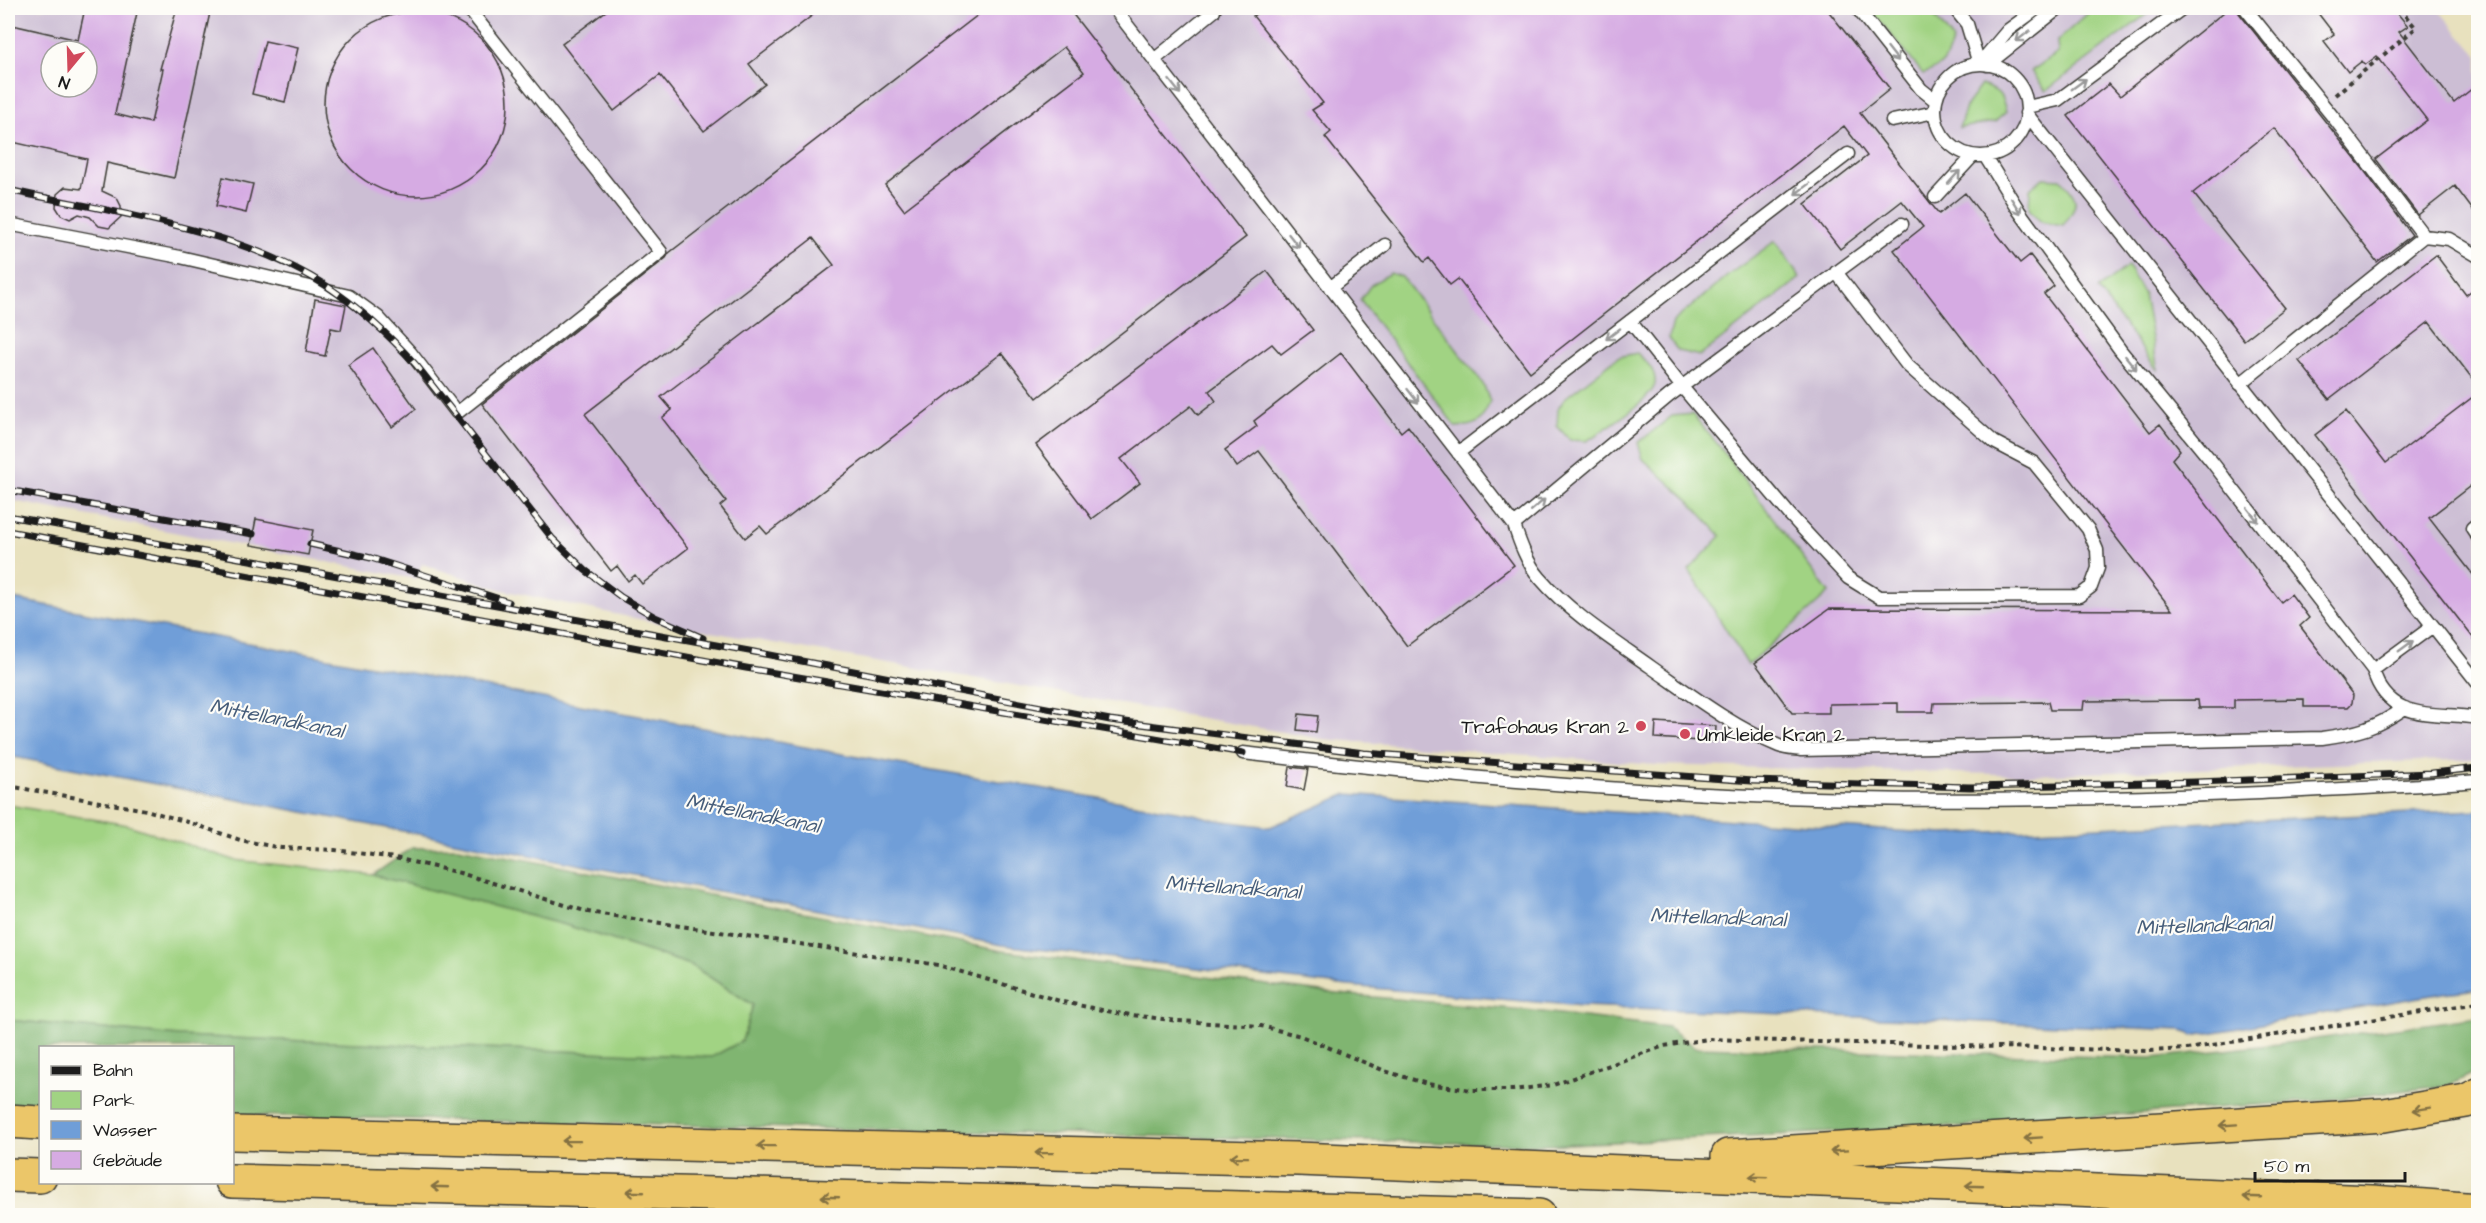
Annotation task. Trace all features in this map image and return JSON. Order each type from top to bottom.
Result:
[{"type":"highway","points":[[1298,1159],[1716,1157],[1785,1154],[2384,1115],[2466,1101],[2478,1095]]},
{"type":"highway","points":[[8,1121],[39,1123]]},
{"type":"highway","points":[[234,1133],[1298,1159],[2372,1202],[2478,1210]]},
{"type":"highway","points":[[8,1137],[39,1135]]},
{"type":"highway","points":[[8,1175],[39,1176]]},
{"type":"highway","points":[[234,1181],[1539,1215]]},
{"type":"lane","points":[[8,225],[180,257],[349,297],[378,317],[410,352],[457,413],[662,252],[468,8]]},
{"type":"lane","points":[[1114,8],[1514,525],[1522,548],[1538,576],[1556,595],[1611,638],[1707,705],[1762,739],[1782,748],[1813,750],[2322,738],[2360,732],[2384,722],[2405,708]]},
{"type":"lane","points":[[1857,8],[1935,106]]},
{"type":"lane","points":[[1954,8],[1966,24],[1983,65]]},
{"type":"lane","points":[[1983,65],[2008,30],[2038,8]]},
{"type":"lane","points":[[1983,65],[2006,71],[2016,81],[2024,93],[2027,110],[2021,134],[2010,146],[1998,153],[1979,156],[1958,150],[1946,140],[1936,123],[1935,106],[1940,88],[1955,72],[1983,65],[2060,8]]},
{"type":"lane","points":[[2027,110],[2058,100],[2183,8]]},
{"type":"lane","points":[[2245,8],[2424,236],[2449,239],[2478,256]]},
{"type":"lane","points":[[1154,60],[1214,11]]},
{"type":"lane","points":[[1892,121],[1935,106]]},
{"type":"lane","points":[[2027,110],[2240,384],[2464,667],[2477,682],[2478,680]]},
{"type":"lane","points":[[1458,453],[1848,154]]},
{"type":"lane","points":[[1935,197],[1979,156]]},
{"type":"lane","points":[[1979,156],[2121,351],[2212,462],[2373,670],[2377,682],[2393,702],[2416,714],[2458,714],[2478,718]]},
{"type":"lane","points":[[1514,525],[1682,387],[1902,224]]},
{"type":"lane","points":[[2240,384],[2424,236]]},
{"type":"lane","points":[[1330,288],[1385,245]]},
{"type":"lane","points":[[1630,321],[1682,387],[1790,515],[1848,578],[1880,597],[2079,596],[2091,587],[2098,568],[2097,550],[2088,529],[2034,463],[1994,442],[1907,365],[1836,272]]},
{"type":"lane","points":[[2478,523],[2472,528],[2478,537]]},
{"type":"lane","points":[[2373,670],[2433,626]]},
{"type":"lane","points":[[1243,753],[1359,767],[1512,780],[1762,796],[1967,801],[2196,795],[2478,781]]},
{"type":"path","points":[[2323,105],[2416,28],[2399,8]]},
{"type":"path","points":[[8,786],[146,810],[191,822],[240,840],[281,848],[335,850],[395,858],[460,873],[588,912],[938,965],[1063,1002],[1117,1013],[1178,1021],[1261,1026],[1301,1036],[1385,1071],[1416,1081],[1472,1090],[1513,1090],[1552,1084],[1664,1046],[1708,1039],[2148,1051],[2187,1049],[2478,1003]]},
{"type":"shaded area","points":[[8,8],[2437,8],[2478,56],[2478,759],[2032,775],[1657,765],[1322,739],[643,620],[502,590],[422,564],[415,579],[8,500]]},
{"type":"green space","points":[[1869,8],[1928,8],[1953,40],[1940,66],[1923,74]]},
{"type":"green space","points":[[2087,8],[2155,8],[2046,91],[2031,71],[2058,53],[2057,41],[2088,13]]},
{"type":"green space","points":[[1981,85],[1998,93],[2003,100],[2006,112],[1995,122],[1959,128],[1967,104]]},
{"type":"green space","points":[[2043,178],[2061,179],[2072,192],[2074,207],[2063,226],[2041,222],[2029,209],[2030,189]]},
{"type":"green space","points":[[1775,241],[1800,278],[1700,356],[1678,351],[1669,338],[1673,322],[1731,273]]},
{"type":"green space","points":[[2128,266],[2144,295],[2158,371],[2098,289]]},
{"type":"green space","points":[[1390,273],[1402,277],[1483,384],[1490,401],[1479,422],[1456,427],[1360,300],[1371,285]]},
{"type":"green space","points":[[1637,353],[1653,371],[1655,384],[1652,391],[1636,407],[1587,441],[1570,440],[1557,426],[1558,409],[1565,398],[1618,357]]},
{"type":"green space","points":[[1692,414],[1720,447],[1829,593],[1748,665],[1689,570],[1721,536],[1689,501],[1643,459],[1638,443],[1672,416]]},
{"type":"green space","points":[[8,805],[128,825],[234,860],[373,875],[569,926],[691,965],[753,1005],[742,1041],[712,1057],[179,1036],[8,1020]]},
{"type":"green space","points":[[458,847],[1003,951],[1338,994],[1526,1010],[1668,1027],[1695,1047],[2152,1058],[2278,1044],[2478,1017],[2478,1071],[2450,1085],[2326,1100],[1949,1127],[1546,1145],[234,1115],[234,1046],[39,1046],[39,1110],[8,1110],[8,1020],[179,1036],[712,1057],[742,1041],[753,1005],[691,965],[569,926],[373,875],[412,848]]},
{"type":"water","name":"Mittellandkanal","points":[[8,598],[869,759],[1194,814],[1217,820],[1270,827],[1347,794],[1943,834],[2478,810],[2478,989],[2192,1036],[2181,1030],[1582,1006],[1348,986],[1002,945],[8,756]]},
{"type":"building","points":[[85,8],[138,8],[115,114],[151,123],[163,69],[160,69],[177,8],[211,8],[174,178],[107,163],[102,191],[117,198],[121,206],[121,217],[109,228],[99,226],[90,217],[79,214],[70,219],[61,215],[56,207],[57,194],[65,187],[81,189],[87,159],[8,141],[8,24],[74,39],[39,39],[39,99],[99,99],[99,39],[78,39]]},
{"type":"building","points":[[610,8],[822,8],[749,64],[765,84],[704,131],[660,75],[614,111],[562,44]]},
{"type":"building","points":[[987,8],[1068,8],[1246,237],[1037,398],[1002,353],[767,534],[760,526],[745,538],[720,506],[726,501],[662,418],[672,410],[661,397],[834,265],[813,238],[585,414],[688,548],[642,584],[635,575],[628,581],[617,566],[611,571],[482,404],[666,258],[669,253]],"holes":[[[1064,47],[1084,72],[904,210],[885,185]]]},
{"type":"building","points":[[1264,8],[1826,8],[1890,89],[1860,113],[1939,214],[1965,193],[2020,263],[2030,255],[2054,286],[2044,294],[2150,432],[2160,424],[2180,450],[2172,459],[2281,602],[2291,594],[2309,618],[2300,626],[2353,695],[2352,703],[2348,707],[2304,707],[2304,699],[2234,700],[2234,708],[2199,708],[2198,700],[2084,701],[2083,710],[2050,710],[2048,702],[1934,703],[1933,712],[1898,712],[1898,703],[1829,704],[1829,713],[1792,713],[1755,663],[1829,609],[2172,610],[1894,250],[1923,227],[1902,201],[1840,249],[1805,204],[1867,156],[1844,126],[1530,372],[1458,279],[1450,285],[1429,258],[1424,262],[1325,137],[1331,132],[1312,110],[1323,103],[1253,16]]},
{"type":"building","points":[[2229,8],[2237,8],[2412,235],[2377,262],[2274,128],[2193,193],[2285,308],[2244,340],[2068,116],[2109,84],[2120,96]]},
{"type":"building","points":[[2314,8],[2393,8],[2408,26],[2399,32],[2454,103],[2478,84],[2478,217],[2455,186],[2418,215],[2376,159],[2427,120],[2377,56],[2365,65],[2362,61],[2348,72],[2324,41],[2334,34]]},
{"type":"building","points":[[416,12],[451,19],[467,27],[481,39],[493,53],[501,69],[508,104],[501,139],[493,155],[481,169],[467,181],[451,189],[416,196],[381,189],[365,181],[351,169],[339,155],[331,139],[324,104],[331,69],[339,53],[351,39],[365,27],[381,19]]},
{"type":"building","points":[[265,41],[298,48],[285,102],[252,94]]},
{"type":"building","points":[[223,177],[253,184],[246,213],[216,206]]},
{"type":"building","points":[[2436,255],[2466,295],[2478,285],[2478,386],[2429,322],[2329,399],[2299,361]]},
{"type":"building","points":[[1267,271],[1313,330],[1281,354],[1272,344],[1209,391],[1216,401],[1198,415],[1191,406],[1121,459],[1140,483],[1092,519],[1036,445]]},
{"type":"building","points":[[315,299],[346,305],[341,330],[331,328],[325,356],[306,352]]},
{"type":"building","points":[[373,348],[416,409],[392,427],[348,365]]},
{"type":"building","points":[[1341,353],[1401,432],[1408,426],[1514,565],[1407,646],[1259,451],[1237,467],[1225,450],[1257,426],[1254,421]]},
{"type":"building","points":[[2478,393],[2478,480],[2429,518],[2478,581],[2478,644],[2315,435],[2346,411],[2386,463]]},
{"type":"building","points":[[256,519],[313,530],[308,555],[251,545]]},
{"type":"building","points":[[1299,714],[1318,716],[1316,732],[1297,730]]},
{"type":"building","name":"Umkleide Kran 2","points":[[1656,722],[1716,726],[1715,742],[1655,738]]},
{"type":"building","points":[[1290,767],[1308,769],[1304,790],[1287,787]]},
{"type":"railway","points":[[8,190],[171,224],[212,236],[290,265],[325,285],[374,322],[417,366],[552,538],[585,570],[621,597],[655,617],[703,638]]},
{"type":"railway","points":[[8,490],[253,534]]},
{"type":"railway","points":[[8,516],[749,651],[1110,720],[1364,753],[1752,781],[1970,787],[2196,782],[2432,773],[2478,768]]},
{"type":"railway","points":[[8,531],[746,668],[1243,753]]},
{"type":"railway","points":[[310,544],[371,558],[509,602]]},
{"type":"place","name":"Trafohaus Kran 2","points":[[1641,726]]},
{"type":"place","name":"Umkleide Kran 2","points":[[1685,734]]}]
